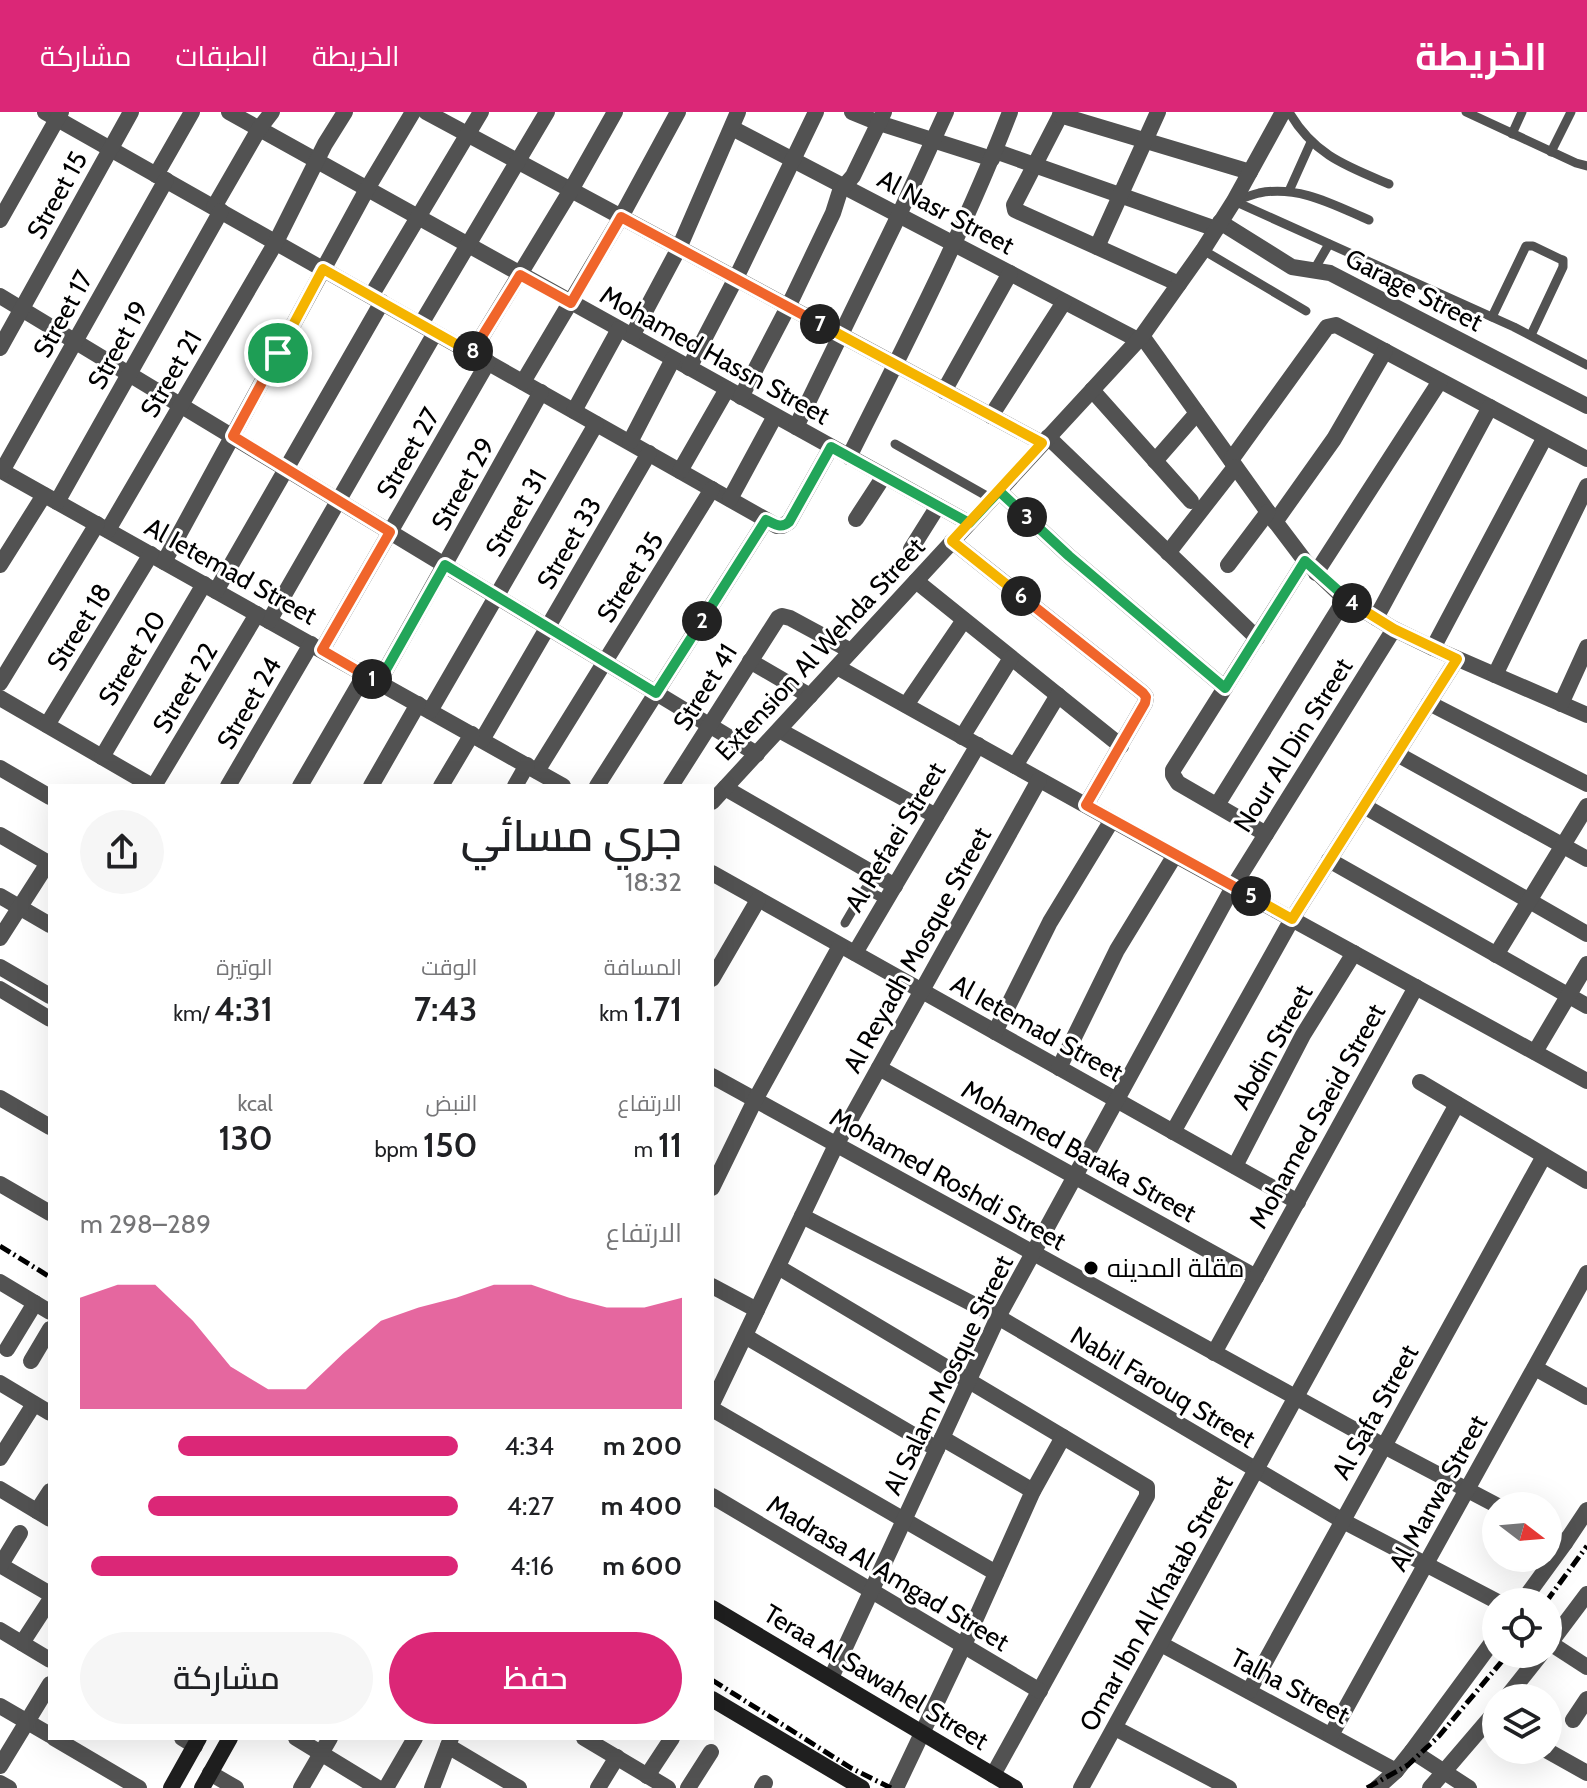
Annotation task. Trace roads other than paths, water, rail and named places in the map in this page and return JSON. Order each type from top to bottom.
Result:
[{"type":"main road","name":"Teraa Al Sawahel Street","points":[[714,1609],[1015,1788]]},
{"type":"main road","points":[[714,1700],[862,1788]]},
{"type":"main road","points":[[206,1781],[229,1740]]},
{"type":"main road","points":[[171,1788],[192,1741]]},
{"type":"street","name":"Street 15","points":[[0,348],[131,112]]},
{"type":"street","name":"Street 17","points":[[1,471],[75,341],[161,178],[192,112]]},
{"type":"street","name":"Mohamed Hassn Street","points":[[229,112],[969,523]]},
{"type":"street","name":"Street 19","points":[[0,565],[50,498],[129,374],[259,129],[272,112]]},
{"type":"street","name":"Street 21","points":[[0,683],[181,405],[276,242],[325,144],[345,112]]},
{"type":"street","name":"Street 18","points":[[47,725],[158,558],[233,436],[367,189],[413,112]]},
{"type":"street","points":[[426,112],[991,416],[1045,440],[1257,638]]},
{"type":"street","name":"Street 20","points":[[102,757],[286,469],[417,217],[481,112]]},
{"type":"street","name":"Street 22","points":[[154,784],[338,500],[428,328],[467,245],[547,112]]},
{"type":"street","points":[[472,353],[615,112]]},
{"type":"street","points":[[523,382],[621,217],[678,112]]},
{"type":"street","points":[[689,368],[816,112]]},
{"type":"street","name":"Garage Street","points":[[852,112],[882,117],[933,141],[1035,165],[1218,225],[1283,263],[1337,277],[1587,406]]},
{"type":"street","points":[[796,427],[946,112]]},
{"type":"street","points":[[849,457],[955,244],[1010,112]]},
{"type":"street","points":[[1097,247],[1158,112]]},
{"type":"street","name":"Extension Al Wehda Street","points":[[714,800],[1140,338],[1203,250],[1283,112]]},
{"type":"street","points":[[1179,284],[1014,209],[1061,113],[1250,172]]},
{"type":"street","points":[[0,220],[55,114],[110,149],[777,526],[789,522],[831,447]]},
{"type":"street","points":[[680,471],[788,307],[838,197],[853,176],[882,117]]},
{"type":"street","points":[[574,411],[679,248],[735,120]]},
{"type":"street","name":"Al Nasr Street","points":[[735,120],[794,159],[844,186],[1064,302],[1140,338]]},
{"type":"street","points":[[944,391],[1010,273]]},
{"type":"street","points":[[0,296],[757,754]]},
{"type":"street","points":[[991,416],[1064,302]]},
{"type":"street","points":[[1168,553],[1331,325],[1587,459]]},
{"type":"street","points":[[1140,338],[1271,517],[1311,567],[1345,599],[1433,648],[1587,715]]},
{"type":"street","points":[[1228,565],[1334,439],[1385,351]]},
{"type":"street","points":[[630,442],[673,359]]},
{"type":"street","name":"Street 27","points":[[317,647],[390,532],[488,362]]},
{"type":"street","points":[[1266,834],[1178,783],[1173,770],[1257,638],[1311,567],[1440,381]]},
{"type":"street","points":[[1092,390],[1191,501]]},
{"type":"street","name":"Street 29","points":[[301,784],[445,565],[541,392]]},
{"type":"street","points":[[1376,618],[1490,407]]},
{"type":"street","points":[[1155,461],[1197,413]]},
{"type":"street","points":[[730,499],[775,416]]},
{"type":"street","name":"Street 31","points":[[372,784],[496,596],[596,424]]},
{"type":"street","points":[[1433,648],[1545,437]]},
{"type":"street","name":"Street 33","points":[[442,784],[477,737],[548,627],[649,453]]},
{"type":"street","name":"Al Ietemad Street","points":[[1,471],[560,784]]},
{"type":"street","points":[[856,519],[884,476]]},
{"type":"street","points":[[1495,675],[1587,486]]},
{"type":"street","name":"Street 35","points":[[517,784],[532,768],[605,662],[712,489]]},
{"type":"street","points":[[995,495],[1225,688]]},
{"type":"street","points":[[911,549],[938,506]]},
{"type":"street","points":[[598,784],[766,520]]},
{"type":"street","points":[[952,541],[1146,697],[1086,805]]},
{"type":"street","points":[[916,581],[1121,746]]},
{"type":"street","points":[[1217,805],[1345,599]]},
{"type":"street","name":"Street 41","points":[[672,784],[775,622],[782,616],[851,651]]},
{"type":"street","points":[[906,705],[964,620]]},
{"type":"street","name":"Nour Al Din Street","points":[[1233,887],[1394,629]]},
{"type":"street","name":"Street 24","points":[[229,784],[317,647]]},
{"type":"street","points":[[1561,704],[1587,647]]},
{"type":"street","name":"Al Refaei Street","points":[[714,1184],[755,1100],[848,950],[890,893],[936,816],[1011,658]]},
{"type":"street","points":[[1173,1132],[1292,919],[1457,659]]},
{"type":"street","points":[[750,661],[810,696]]},
{"type":"street","points":[[837,667],[1587,1081]]},
{"type":"street","points":[[1015,766],[1058,695]]},
{"type":"street","points":[[0,698],[149,784]]},
{"type":"street","points":[[1429,703],[1587,784]]},
{"type":"street","points":[[779,730],[936,816]]},
{"type":"street","points":[[1397,754],[1587,859]]},
{"type":"street","points":[[0,768],[48,796]]},
{"type":"street","name":"Al Reyadh Mosque Street","points":[[714,1403],[836,1145],[1039,780]]},
{"type":"street","points":[[725,788],[890,893]]},
{"type":"street","points":[[1364,806],[1587,934]]},
{"type":"street","points":[[1496,955],[1587,806]]},
{"type":"street","points":[[995,1032],[1050,922],[1112,820]]},
{"type":"street","points":[[0,835],[48,862]]},
{"type":"street","points":[[1059,1068],[1117,950],[1175,855]]},
{"type":"street","points":[[1329,860],[1587,1006]]},
{"type":"street","points":[[0,938],[48,865]]},
{"type":"street","name":"Al Ietemad Street","points":[[714,874],[1298,1202]]},
{"type":"street","name":"Al Salam Mosque Street","points":[[831,1678],[998,1317],[1233,887]]},
{"type":"street","points":[[0,896],[48,924]]},
{"type":"street","points":[[714,976],[758,900]]},
{"type":"street","name":"Abdin Street","points":[[1235,1166],[1303,1035],[1354,953]]},
{"type":"street","points":[[1535,1052],[1587,964]]},
{"type":"street","points":[[0,967],[48,995]]},
{"type":"street","name":"Mohamed Saeid Street","points":[[1214,1353],[1416,987]]},
{"type":"street","points":[[0,989],[48,1018]]},
{"type":"street","name":"Mohamed Baraka Street","points":[[879,1068],[1256,1277]]},
{"type":"street","name":"Mohamed Roshdi Street","points":[[714,1077],[1482,1497]]},
{"type":"street","points":[[1420,1082],[1587,1181]]},
{"type":"street","points":[[0,1098],[48,1126]]},
{"type":"street","name":"Omar Ibn Al Khatab Street","points":[[1081,1788],[1457,1104]]},
{"type":"street","name":"Al Safa Street","points":[[1249,1691],[1544,1156]]},
{"type":"street","points":[[0,1184],[48,1212]]},
{"type":"street","name":"Nabil Farouq Street","points":[[802,1216],[998,1317],[1343,1521],[1482,1594]]},
{"type":"street","points":[[778,1267],[1148,1490],[993,1775]]},
{"type":"street","points":[[0,1282],[48,1311]]},
{"type":"street","name":"Al Marwa Street","points":[[1331,1735],[1585,1282]]},
{"type":"street","points":[[714,1287],[757,1310]]},
{"type":"street","points":[[7,1349],[35,1303]]},
{"type":"street","points":[[31,1361],[48,1332]]},
{"type":"street","points":[[745,1336],[940,1444],[1033,1491]]},
{"type":"street","points":[[1535,1368],[1587,1397]]},
{"type":"street","points":[[0,1383],[48,1412]]},
{"type":"street","points":[[0,1458],[34,1404]]},
{"type":"street","points":[[714,1408],[996,1573]]},
{"type":"street","points":[[896,1788],[1033,1491],[1063,1437]]},
{"type":"street","points":[[0,1489],[44,1515]]},
{"type":"street","name":"Madrasa Al Amgad Street","points":[[714,1497],[1040,1691]]},
{"type":"street","points":[[1532,1588],[1587,1510]]},
{"type":"street","points":[[20,1533],[0,1565],[48,1596]]},
{"type":"street","points":[[1562,1627],[1586,1596]]},
{"type":"street","points":[[22,1643],[48,1600]]},
{"type":"street","points":[[0,1630],[48,1659]]},
{"type":"street","name":"Talha Street","points":[[1161,1644],[1396,1771]]},
{"type":"street","points":[[1562,1655],[1587,1667]]},
{"type":"street","points":[[1377,1788],[1412,1751],[1482,1656]]},
{"type":"street","points":[[1517,1684],[1530,1668]]},
{"type":"street","points":[[0,1766],[48,1687]]},
{"type":"street","points":[[1573,1720],[1587,1699]]},
{"type":"street","points":[[0,1706],[48,1735]]},
{"type":"street","points":[[1115,1728],[1229,1788]]},
{"type":"street","points":[[1430,1788],[1482,1730]]},
{"type":"street","points":[[57,1740],[139,1788]]},
{"type":"street","points":[[305,1740],[326,1745],[378,1788]]},
{"type":"street","points":[[386,1788],[414,1740]]},
{"type":"street","points":[[594,1740],[668,1788]]},
{"type":"street","points":[[647,1776],[671,1740]]},
{"type":"street","points":[[432,1788],[450,1742],[519,1788]]},
{"type":"street","points":[[301,1788],[326,1745]]},
{"type":"street","points":[[1412,1751],[1469,1788]]},
{"type":"street","points":[[688,1788],[711,1752]]},
{"type":"street","points":[[598,1788],[617,1757]]},
{"type":"street","points":[[1562,1759],[1587,1773]]},
{"type":"street","points":[[206,1781],[236,1788]]},
{"type":"street","points":[[0,1783],[9,1788]]},
{"type":"lane","points":[[1289,112],[1311,142],[1340,164],[1389,184]]},
{"type":"lane","points":[[1466,112],[1587,166]]},
{"type":"lane","points":[[1512,134],[1522,112]]},
{"type":"lane","points":[[1551,152],[1571,112]]},
{"type":"lane","points":[[1289,191],[1311,142]]},
{"type":"lane","points":[[1234,201],[1261,193],[1289,191],[1324,200],[1369,220]]},
{"type":"lane","points":[[1234,201],[1531,335],[1587,365]]},
{"type":"lane","points":[[1314,270],[1329,244]]},
{"type":"lane","points":[[1492,317],[1526,246],[1547,252],[1564,264],[1531,335]]},
{"type":"lane","points":[[1203,250],[1306,311]]},
{"type":"lane","points":[[895,444],[995,495]]},
{"type":"lane","points":[[845,923],[865,889],[890,893]]},
{"type":"railway","points":[[0,1246],[48,1276]]},
{"type":"railway","points":[[1556,1588],[1587,1546]]},
{"type":"railway","points":[[1367,1788],[1408,1765],[1439,1736],[1496,1668]]},
{"type":"railway","points":[[714,1681],[851,1768],[891,1788]]},
{"type":"place","name":"مقلة المدينه","points":[[1091,1268]]}]
